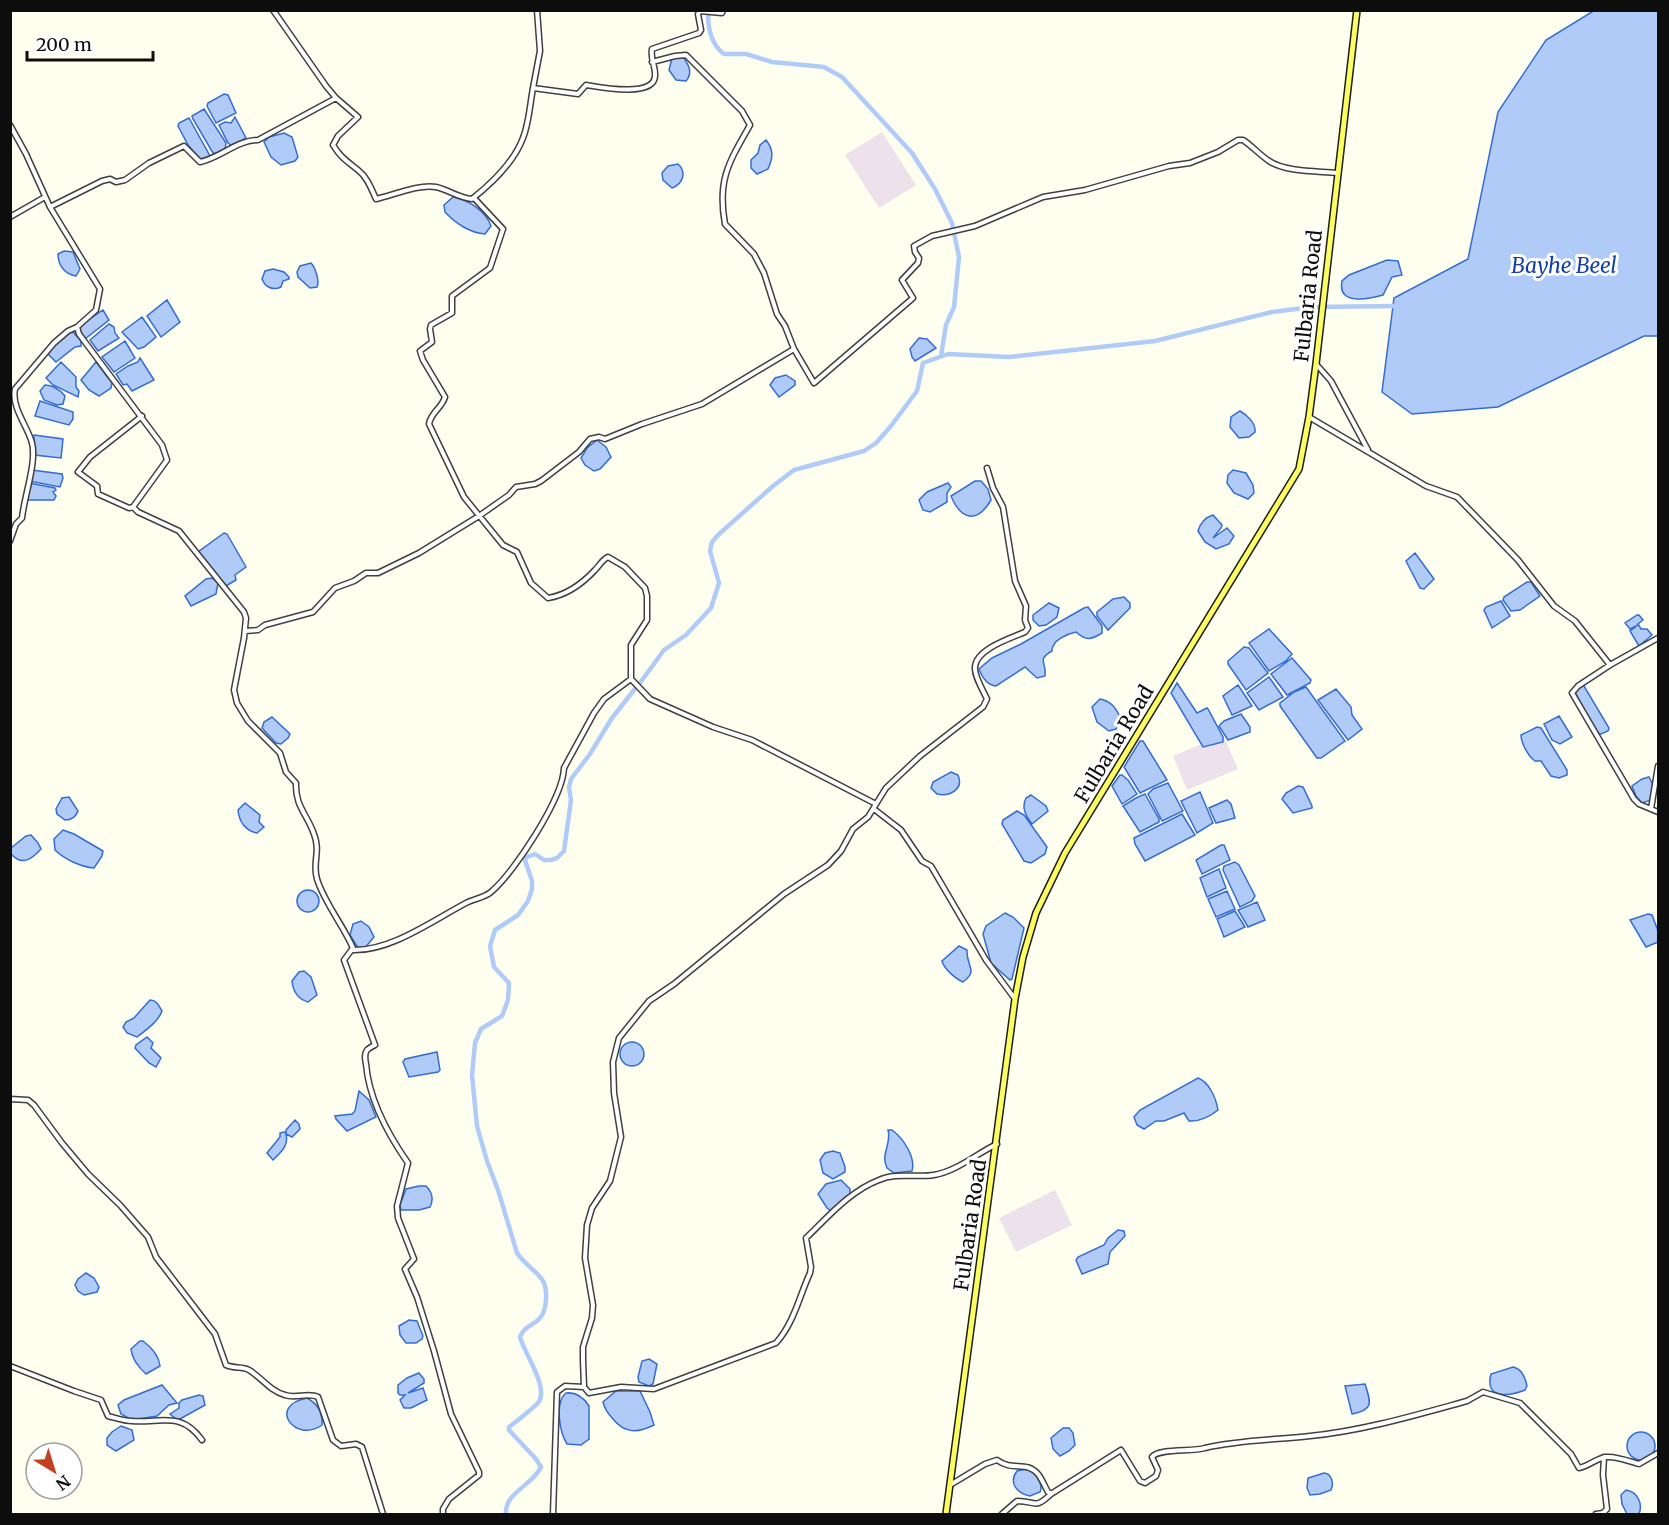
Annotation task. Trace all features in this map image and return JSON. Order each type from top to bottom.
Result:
[{"type":"main road","name":"Fulbaria Road","points":[[946,1515],[1015,999],[1029,935],[1048,885],[1065,853],[1299,469],[1316,364],[1357,10]]},
{"type":"street","points":[[273,10],[336,98],[358,117],[338,136],[333,145],[346,162],[359,171],[369,183],[376,199],[420,188],[434,187],[463,198],[474,198],[508,162],[523,139],[533,88],[540,51],[537,10]]},
{"type":"street","points":[[533,88],[578,94],[586,85],[640,89],[648,87],[655,77],[651,62],[652,49],[699,33],[701,30],[698,14],[700,11],[722,13],[723,10]]},
{"type":"street","points":[[651,62],[675,56],[686,56],[742,111],[750,125],[731,159],[722,185],[725,224],[754,254],[764,273],[777,314],[814,383],[913,297],[902,280],[918,263],[919,258],[914,246],[932,236],[975,226],[1044,197],[1096,188],[1169,166],[1190,163],[1218,152],[1238,140],[1243,140],[1271,163],[1279,166],[1337,173]]},
{"type":"street","points":[[50,207],[102,181],[125,180],[149,163],[184,146],[200,162],[209,160],[248,140],[258,140],[336,98]]},
{"type":"street","points":[[10,125],[27,154],[50,207],[100,289],[96,310],[54,343],[15,389],[17,405],[33,449],[32,467],[23,502],[22,518],[16,524],[10,541]]},
{"type":"street","points":[[10,217],[45,197]]},
{"type":"street","points":[[474,198],[502,230],[496,252],[490,268],[452,296],[452,313],[431,325],[432,342],[420,351],[445,398],[430,418],[429,424],[464,497],[504,544],[517,552],[531,583],[548,598],[567,592],[583,582],[608,556],[625,567],[645,588],[648,604],[647,620],[631,645],[631,678],[650,699],[752,740],[876,804]]},
{"type":"street","points":[[77,327],[159,438],[167,460],[133,507]]},
{"type":"street","points":[[245,631],[258,630],[265,625],[313,612],[335,588],[354,581],[366,573],[378,573],[401,563],[479,516],[509,495],[516,487],[541,481],[579,452],[590,439],[599,437],[605,439],[702,404],[794,349]]},
{"type":"street","points":[[1316,364],[1331,381],[1369,451]]},
{"type":"street","points":[[141,416],[104,444],[78,472],[97,486],[98,494],[129,508],[133,507],[138,512],[179,531],[244,612],[245,631],[234,690],[237,704],[249,721],[280,753],[286,772],[296,783],[299,807],[310,822],[319,849],[314,869],[318,882],[344,928],[353,950]]},
{"type":"street","points":[[1309,417],[1426,486],[1457,497],[1518,560],[1554,606],[1575,621],[1610,665]]},
{"type":"street","points":[[987,468],[993,488],[1003,507],[1016,581],[1026,606],[1025,620],[1028,628],[1025,632],[994,644],[976,660],[974,669],[987,699],[983,706],[920,756],[886,788],[868,817],[853,830],[841,851],[828,865],[784,894],[674,984],[649,1001],[634,1016],[619,1038],[613,1062],[614,1093],[621,1137],[610,1181],[592,1208],[587,1225],[585,1258],[593,1305],[592,1318],[583,1347],[584,1387],[589,1393],[621,1387],[654,1389],[776,1343],[790,1323],[810,1273],[806,1238],[841,1205],[879,1179],[890,1176],[923,1176],[945,1172],[996,1144]]},
{"type":"street","points":[[1659,638],[1610,665],[1578,686],[1572,693],[1634,799],[1659,812]]},
{"type":"street","points":[[443,1515],[442,1509],[448,1499],[479,1475],[479,1472],[451,1414],[424,1319],[405,1269],[414,1259],[398,1218],[397,1206],[408,1163],[390,1136],[370,1092],[365,1056],[366,1051],[375,1045],[344,960],[353,950],[367,950],[412,934],[466,903],[490,894],[524,852],[552,806],[564,776],[564,768],[594,713],[604,699],[631,678]]},
{"type":"street","points":[[1651,809],[1659,766]]},
{"type":"street","points":[[874,809],[901,830],[922,861],[931,866],[986,960],[1015,999]]},
{"type":"street","points":[[10,1099],[32,1102],[88,1174],[148,1237],[156,1257],[215,1334],[226,1365],[248,1369],[282,1395],[318,1397],[333,1440],[340,1446],[359,1445],[363,1450],[383,1515]]},
{"type":"street","points":[[10,1366],[101,1400],[108,1416],[130,1421],[173,1420],[193,1428],[202,1440]]},
{"type":"street","points":[[553,1515],[557,1392],[565,1386],[584,1387]]},
{"type":"street","points":[[1002,1515],[1017,1501],[1034,1505],[1043,1502],[1051,1494],[1121,1450],[1140,1481],[1145,1483],[1156,1476],[1158,1470],[1152,1457],[1158,1452],[1198,1450],[1221,1444],[1310,1436],[1352,1429],[1459,1403],[1483,1392],[1520,1403],[1571,1454],[1579,1468],[1586,1467],[1605,1457],[1639,1464],[1659,1453]]},
{"type":"street","points":[[1596,1515],[1607,1509],[1603,1475],[1605,1457]]},
{"type":"street","points":[[950,1485],[985,1464],[997,1460],[1009,1467],[1029,1467],[1038,1474],[1051,1494]]},
{"type":"shaded area","points":[[882,132],[916,185],[879,208],[845,155]]},
{"type":"shaded area","points":[[1223,735],[1238,769],[1187,790],[1173,756]]},
{"type":"shaded area","points":[[1055,1190],[1072,1225],[1016,1252],[999,1218]]},
{"type":"water","name":"Bayhe Beel","points":[[1595,10],[1658,11],[1658,336],[1644,336],[1498,407],[1412,414],[1382,392],[1394,298],[1468,259],[1498,112],[1546,40]]},
{"type":"water","points":[[683,57],[690,72],[686,81],[676,80],[669,70],[672,58]]},
{"type":"water","points":[[224,94],[228,95],[236,113],[216,123],[207,106],[208,103]]},
{"type":"water","points":[[204,109],[226,143],[225,149],[218,154],[213,153],[192,116]]},
{"type":"water","points":[[235,117],[246,138],[232,146],[228,143],[219,125],[225,122],[231,123]]},
{"type":"water","points":[[189,118],[210,156],[201,160],[188,145],[178,126],[179,123]]},
{"type":"water","points":[[284,133],[292,137],[298,157],[295,161],[281,165],[271,157],[264,142],[269,137]]},
{"type":"water","points":[[766,140],[772,154],[771,161],[768,169],[757,174],[751,168],[751,160]]},
{"type":"water","points":[[678,164],[683,174],[682,178],[679,184],[672,188],[663,180],[662,173],[668,166]]},
{"type":"water","points":[[453,197],[470,203],[485,215],[491,226],[485,234],[463,227],[445,212],[444,205]]},
{"type":"water","points":[[64,251],[73,252],[80,269],[76,276],[65,271],[61,266],[58,254]]},
{"type":"water","points":[[1387,260],[1398,261],[1402,275],[1392,277],[1383,295],[1355,299],[1344,294],[1342,281],[1349,275]]},
{"type":"water","points":[[311,263],[317,274],[318,284],[317,287],[310,288],[298,277],[297,272],[300,266]]},
{"type":"water","points":[[273,269],[284,272],[289,277],[283,281],[281,287],[275,289],[270,288],[262,279],[265,271]]},
{"type":"water","points":[[167,300],[180,322],[161,337],[147,316]]},
{"type":"water","points":[[103,310],[109,320],[85,339],[79,329]]},
{"type":"water","points":[[142,317],[156,337],[138,349],[122,332]]},
{"type":"water","points":[[109,324],[114,327],[119,338],[98,351],[90,340]]},
{"type":"water","points":[[72,331],[81,341],[81,346],[75,347],[56,362],[46,352]]},
{"type":"water","points":[[919,338],[927,339],[936,348],[915,361],[910,349]]},
{"type":"water","points":[[125,341],[135,358],[114,372],[102,357]]},
{"type":"water","points":[[140,358],[154,380],[132,391],[127,384],[123,385],[116,374],[138,362]]},
{"type":"water","points":[[61,362],[76,377],[78,397],[53,385],[46,378]]},
{"type":"water","points":[[96,362],[112,383],[111,388],[99,396],[89,390],[81,380]]},
{"type":"water","points":[[786,375],[795,381],[795,385],[779,397],[770,385],[775,378]]},
{"type":"water","points":[[45,385],[54,387],[65,396],[63,404],[57,405],[44,400],[40,391]]},
{"type":"water","points":[[40,401],[73,412],[73,419],[69,425],[35,416]]},
{"type":"water","points":[[1240,411],[1253,422],[1255,432],[1249,437],[1239,438],[1230,427],[1231,417]]},
{"type":"water","points":[[34,435],[63,439],[61,458],[34,455]]},
{"type":"water","points":[[597,440],[606,447],[611,457],[600,469],[594,471],[585,465],[581,458],[587,448]]},
{"type":"water","points":[[32,470],[62,474],[60,487],[29,481]]},
{"type":"water","points":[[1233,470],[1246,473],[1253,485],[1254,493],[1248,499],[1234,493],[1227,483],[1228,475]]},
{"type":"water","points":[[975,481],[981,481],[988,489],[991,500],[980,513],[969,516],[960,510],[951,496]]},
{"type":"water","points":[[29,483],[55,488],[54,500],[26,500]]},
{"type":"water","points":[[948,483],[951,487],[947,493],[947,502],[930,512],[923,510],[919,500],[927,492]]},
{"type":"water","points":[[1213,515],[1222,525],[1213,538],[1227,528],[1234,536],[1229,544],[1216,549],[1205,542],[1198,531],[1200,525]]},
{"type":"water","points":[[224,533],[227,534],[246,567],[235,575],[236,580],[224,587],[198,552]]},
{"type":"water","points":[[1415,553],[1434,579],[1424,589],[1420,588],[1406,561]]},
{"type":"water","points":[[212,578],[218,583],[216,594],[191,606],[185,596],[206,579]]},
{"type":"water","points":[[1527,582],[1531,582],[1540,596],[1520,610],[1511,611],[1503,600],[1504,597]]},
{"type":"water","points":[[1124,597],[1130,603],[1130,608],[1108,630],[1097,616],[1097,612],[1113,599]]},
{"type":"water","points":[[1501,601],[1510,616],[1492,628],[1484,610]]},
{"type":"water","points":[[1049,603],[1059,608],[1057,617],[1046,625],[1039,626],[1033,620],[1033,615]]},
{"type":"water","points":[[1088,607],[1102,626],[1102,633],[1089,638],[1076,632],[1057,641],[1052,651],[1043,659],[1045,676],[1037,678],[1025,667],[996,686],[983,678],[979,669],[992,658]]},
{"type":"water","points":[[1637,615],[1643,620],[1638,624],[1641,629],[1647,629],[1652,635],[1639,646],[1630,631],[1638,625],[1630,629],[1625,623]]},
{"type":"water","points":[[1269,629],[1292,654],[1286,661],[1269,671],[1249,643]]},
{"type":"water","points":[[1244,647],[1249,648],[1268,673],[1246,690],[1228,664],[1228,661]]},
{"type":"water","points":[[1292,658],[1311,680],[1310,683],[1287,695],[1271,674]]},
{"type":"water","points":[[1269,677],[1283,697],[1259,710],[1247,693]]},
{"type":"water","points":[[1177,683],[1197,713],[1208,709],[1223,737],[1223,742],[1203,747],[1171,693]]},
{"type":"water","points":[[1238,685],[1252,706],[1232,715],[1223,696]]},
{"type":"water","points":[[1584,686],[1609,728],[1608,731],[1597,733],[1575,691]]},
{"type":"water","points":[[1306,687],[1345,741],[1321,758],[1317,758],[1280,706],[1280,703],[1294,692]]},
{"type":"water","points":[[1336,689],[1351,707],[1352,715],[1362,729],[1348,740],[1318,700]]},
{"type":"water","points":[[1100,699],[1111,704],[1118,713],[1121,721],[1116,729],[1109,731],[1097,722],[1092,707]]},
{"type":"water","points":[[1241,714],[1250,727],[1250,732],[1228,740],[1219,726],[1224,721]]},
{"type":"water","points":[[1559,716],[1572,737],[1560,744],[1552,740],[1544,724]]},
{"type":"water","points":[[272,717],[290,734],[281,744],[276,743],[262,728],[264,722]]},
{"type":"water","points":[[1537,727],[1541,728],[1567,770],[1567,775],[1559,778],[1551,776],[1541,761],[1535,761],[1527,753],[1521,735]]},
{"type":"water","points":[[1140,741],[1143,741],[1167,780],[1140,793],[1124,767]]},
{"type":"water","points":[[951,772],[958,775],[957,788],[951,793],[937,794],[931,788],[933,782]]},
{"type":"water","points":[[1120,775],[1128,780],[1137,794],[1122,804],[1112,786]]},
{"type":"water","points":[[1649,777],[1653,785],[1651,800],[1642,803],[1632,786]]},
{"type":"water","points":[[1168,783],[1183,811],[1162,821],[1148,794],[1153,789]]},
{"type":"water","points":[[1298,786],[1303,787],[1312,808],[1293,813],[1282,799],[1286,793]]},
{"type":"water","points":[[1200,792],[1213,823],[1197,833],[1181,801]]},
{"type":"water","points":[[1145,794],[1159,822],[1140,832],[1123,806]]},
{"type":"water","points":[[1031,795],[1046,806],[1048,811],[1032,824],[1024,809],[1026,798]]},
{"type":"water","points":[[69,797],[78,811],[73,818],[65,820],[57,814],[56,809],[62,798]]},
{"type":"water","points":[[1227,800],[1231,804],[1235,818],[1216,823],[1209,808]]},
{"type":"water","points":[[245,803],[260,815],[259,822],[264,827],[257,833],[246,828],[240,818],[238,810]]},
{"type":"water","points":[[1017,811],[1024,815],[1047,847],[1045,854],[1031,863],[1024,861],[1002,824],[1003,820]]},
{"type":"water","points":[[1182,814],[1195,835],[1145,861],[1134,838]]},
{"type":"water","points":[[63,830],[103,851],[94,868],[73,862],[55,850],[54,839]]},
{"type":"water","points":[[31,835],[41,849],[26,860],[15,858],[11,854],[11,848],[26,836]]},
{"type":"water","points":[[1224,845],[1230,860],[1202,874],[1196,860]]},
{"type":"water","points":[[1235,862],[1239,865],[1255,896],[1252,901],[1240,907],[1223,870],[1224,866]]},
{"type":"water","points":[[1219,869],[1226,888],[1207,897],[1200,878]]},
{"type":"water","points":[[308,890],[316,893],[319,901],[316,909],[308,912],[300,909],[297,901],[300,893]]},
{"type":"water","points":[[1227,891],[1235,909],[1216,917],[1208,899]]},
{"type":"water","points":[[1257,902],[1265,920],[1248,927],[1238,910]]},
{"type":"water","points":[[1235,911],[1245,927],[1224,937],[1217,919]]},
{"type":"water","points":[[1005,913],[1013,917],[1024,928],[1010,980],[991,963],[983,934],[986,926]]},
{"type":"water","points":[[1648,914],[1652,915],[1658,931],[1658,942],[1646,947],[1630,920]]},
{"type":"water","points":[[361,921],[369,927],[374,937],[364,949],[358,948],[350,935],[353,924]]},
{"type":"water","points":[[959,946],[967,950],[971,971],[963,982],[945,967],[942,961]]},
{"type":"water","points":[[304,971],[311,977],[317,995],[308,1002],[297,994],[292,981],[299,972]]},
{"type":"water","points":[[150,1000],[156,1002],[162,1011],[158,1019],[137,1037],[127,1033],[123,1027],[126,1022],[134,1018]]},
{"type":"water","points":[[147,1037],[153,1043],[151,1048],[161,1058],[156,1067],[135,1048]]},
{"type":"water","points":[[632,1042],[641,1045],[644,1054],[641,1063],[632,1066],[623,1063],[620,1054],[623,1045]]},
{"type":"water","points":[[437,1052],[440,1070],[438,1072],[409,1077],[403,1062],[405,1059]]},
{"type":"water","points":[[1198,1078],[1211,1091],[1218,1110],[1197,1121],[1189,1121],[1184,1113],[1164,1121],[1156,1121],[1144,1129],[1137,1125],[1134,1117],[1140,1110]]},
{"type":"water","points":[[359,1091],[369,1100],[376,1117],[347,1131],[335,1116],[352,1114],[355,1111]]},
{"type":"water","points":[[295,1120],[300,1129],[292,1137],[286,1134],[285,1145],[273,1160],[267,1153],[280,1137],[280,1133],[286,1133]]},
{"type":"water","points":[[888,1130],[896,1133],[908,1148],[912,1160],[912,1171],[894,1173],[887,1168],[885,1158],[889,1140]]},
{"type":"water","points":[[833,1151],[840,1153],[845,1172],[833,1179],[823,1173],[820,1160],[825,1153]]},
{"type":"water","points":[[841,1180],[850,1189],[850,1195],[831,1211],[818,1194],[826,1184]]},
{"type":"water","points":[[426,1186],[430,1191],[432,1198],[430,1207],[419,1210],[401,1210],[400,1205],[406,1189]]},
{"type":"water","points":[[1118,1230],[1124,1231],[1125,1236],[1110,1252],[1108,1264],[1082,1274],[1076,1260],[1078,1257],[1104,1245],[1108,1238]]},
{"type":"water","points":[[86,1273],[94,1278],[99,1287],[97,1292],[84,1295],[75,1285],[78,1279]]},
{"type":"water","points":[[409,1320],[417,1321],[423,1336],[416,1343],[406,1343],[400,1335],[399,1326]]},
{"type":"water","points":[[140,1341],[152,1349],[160,1366],[146,1374],[136,1363],[131,1349]]},
{"type":"water","points":[[649,1359],[657,1364],[653,1384],[649,1386],[639,1382],[638,1377],[642,1361]]},
{"type":"water","points":[[1513,1367],[1519,1370],[1524,1377],[1527,1386],[1525,1390],[1512,1394],[1495,1392],[1491,1388],[1491,1374]]},
{"type":"water","points":[[419,1373],[424,1383],[408,1393],[423,1388],[427,1400],[411,1408],[404,1408],[400,1400],[405,1395],[398,1393],[398,1385]]},
{"type":"water","points":[[1365,1384],[1369,1405],[1364,1410],[1352,1414],[1345,1386]]},
{"type":"water","points":[[162,1385],[177,1403],[169,1405],[157,1416],[132,1420],[121,1414],[118,1405],[124,1400]]},
{"type":"water","points":[[616,1391],[640,1391],[654,1425],[643,1430],[632,1431],[618,1424],[603,1402]]},
{"type":"water","points":[[566,1393],[579,1396],[589,1406],[589,1439],[581,1445],[567,1444],[562,1433],[559,1411],[562,1398]]},
{"type":"water","points":[[203,1396],[205,1405],[180,1419],[170,1414],[179,1408],[182,1400]]},
{"type":"water","points":[[307,1398],[319,1409],[322,1416],[322,1425],[312,1430],[295,1427],[289,1422],[287,1415],[288,1408],[295,1402]]},
{"type":"water","points":[[121,1426],[132,1430],[134,1440],[116,1451],[107,1445],[107,1438]]},
{"type":"water","points":[[1063,1428],[1069,1428],[1073,1433],[1075,1445],[1060,1456],[1053,1449],[1051,1438]]},
{"type":"water","points":[[1641,1432],[1651,1436],[1655,1446],[1651,1456],[1641,1460],[1631,1456],[1627,1446],[1631,1436]]},
{"type":"water","points":[[1026,1469],[1035,1475],[1041,1485],[1040,1492],[1030,1496],[1021,1493],[1015,1487],[1013,1480],[1017,1471]]},
{"type":"water","points":[[1324,1473],[1332,1479],[1331,1490],[1310,1495],[1307,1488],[1308,1478]]},
{"type":"water","points":[[1626,1490],[1634,1493],[1638,1499],[1639,1514],[1627,1514],[1621,1495]]},
{"type":"waterway","points":[[708,14],[712,36],[716,46],[724,54],[746,54],[772,62],[824,67],[842,77],[912,153],[935,189],[952,223],[959,257],[954,307],[946,325],[941,356]]},
{"type":"waterway","points":[[640,683],[664,650],[686,635],[711,608],[719,583],[710,551],[712,542],[718,535],[794,470],[864,451],[876,443],[917,391],[923,363],[948,354],[1009,357],[1155,341],[1272,312],[1312,307],[1397,306]]},
{"type":"waterway","points":[[506,1514],[510,1500],[541,1467],[509,1430],[509,1427],[538,1403],[541,1397],[539,1380],[520,1337],[542,1314],[546,1295],[545,1285],[541,1278],[517,1253],[477,1126],[472,1075],[475,1043],[481,1029],[502,1016],[508,1000],[509,983],[494,967],[490,946],[495,930],[518,915],[528,901],[532,881],[525,860],[527,857],[535,854],[544,860],[551,860],[564,851],[571,800],[569,788],[571,779],[634,690]]}]
